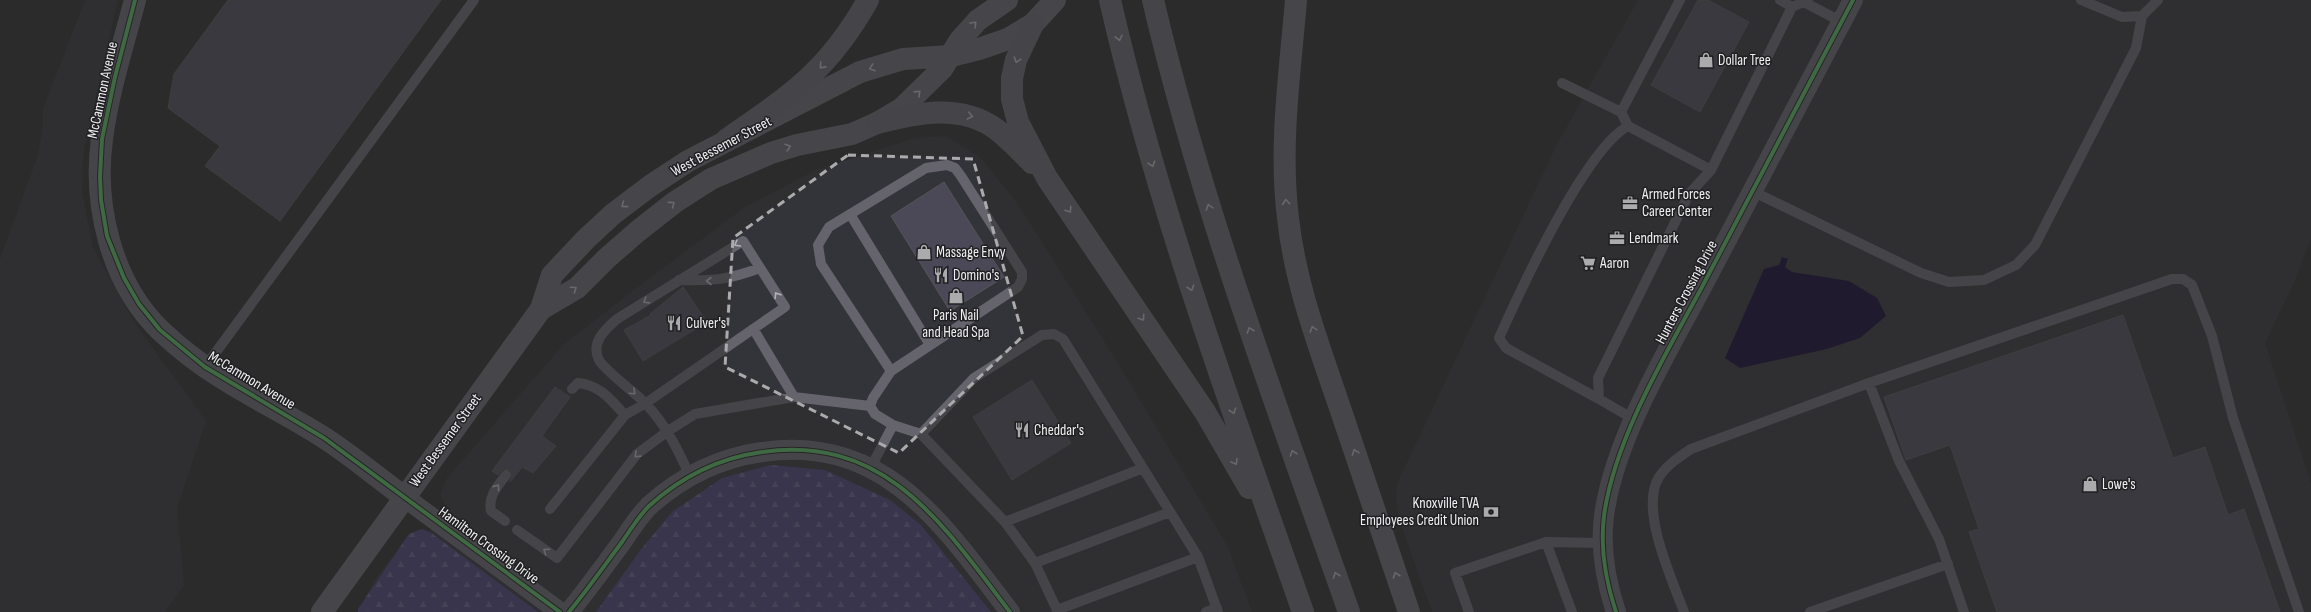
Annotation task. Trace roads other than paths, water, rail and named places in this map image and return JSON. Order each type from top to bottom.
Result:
[{"type":"highway","points":[[727,139],[784,100],[820,68],[842,43],[868,0]]},
{"type":"highway","points":[[1110,0],[1147,146],[1180,255],[1303,612]]},
{"type":"highway","points":[[1153,0],[1182,115],[1225,259],[1349,612]]},
{"type":"highway","points":[[1032,24],[1016,60],[1012,78],[1012,99],[1018,122],[1047,178],[1205,412],[1278,542]]},
{"type":"highway","points":[[877,124],[908,115],[934,112],[955,113],[977,118],[995,128],[1047,178]]},
{"type":"main road","name":"West Bessemer Street","points":[[541,309],[577,288],[607,258],[638,231],[675,202],[711,179],[771,152],[852,134],[877,124],[901,109],[942,69],[960,40],[978,20],[1006,0]]},
{"type":"main road","name":"West Bessemer Street","points":[[328,610],[404,497],[541,309],[552,275],[613,214],[656,182],[727,139],[796,107],[860,72],[902,60],[951,56],[979,49],[1008,39],[1032,24],[1055,0]]},
{"type":"main road","points":[[1296,0],[1285,123],[1284,171],[1294,258],[1302,295],[1409,612]]},
{"type":"street","name":"McCammon Avenue","points":[[135,0],[115,77],[102,139],[101,200],[107,236],[124,278],[139,304],[160,330],[205,367],[324,438],[404,497]]},
{"type":"street","name":"Hunters Crossing Drive","points":[[1616,612],[1606,574],[1603,543],[1604,516],[1610,486],[1635,420],[1670,347],[1853,0]]},
{"type":"street","points":[[569,612],[648,507],[676,484],[724,460],[775,450],[798,449],[825,452],[871,467],[922,504],[945,529],[1010,612]]},
{"type":"street","name":"Hamilton Crossing Drive","points":[[404,497],[560,612]]},
{"type":"lane","points":[[205,367],[474,0]]},
{"type":"lane","points":[[1621,112],[1680,0]]},
{"type":"lane","points":[[1780,0],[1792,7]]},
{"type":"lane","points":[[2081,0],[2122,17],[2142,16]]},
{"type":"lane","points":[[1752,191],[1921,274],[1949,282],[1984,280],[2016,265],[2036,245],[2136,48],[2142,16],[2158,0]]},
{"type":"lane","points":[[1600,399],[1598,378],[1689,194],[1711,170],[1792,7],[1806,1],[1842,22]]},
{"type":"lane","points":[[1562,83],[1621,112],[1628,126],[1711,170]]},
{"type":"lane","points":[[1628,126],[1617,133],[1580,182],[1525,282],[1499,338],[1506,348],[1600,399],[1635,420]]},
{"type":"lane","points":[[870,406],[873,398],[891,371],[1018,287],[1022,280],[1022,272],[962,176],[955,168],[947,165],[926,168],[829,227],[818,245],[821,264],[891,371]]},
{"type":"lane","points":[[850,214],[930,345]]},
{"type":"lane","points":[[550,509],[625,415],[646,404],[785,307],[743,241],[617,319],[601,333],[597,348],[599,360],[646,404],[668,431],[690,476]]},
{"type":"lane","points":[[679,280],[714,281],[732,278],[760,268]]},
{"type":"lane","points":[[1684,612],[1652,515],[1653,494],[1658,478],[1673,461],[1691,449],[1869,383],[2118,296],[2172,279],[2183,279],[2192,285],[2212,336],[2233,418],[2299,612]]},
{"type":"lane","points":[[754,330],[794,397]]},
{"type":"lane","points":[[921,434],[974,378],[1042,335],[1054,334],[1063,339],[1198,558],[1217,610],[1206,612]]},
{"type":"lane","points":[[572,389],[578,383],[588,384],[600,390],[625,415]]},
{"type":"lane","points":[[1869,383],[1899,461],[1929,518],[1948,564],[1964,612]]},
{"type":"lane","points":[[517,530],[557,558],[637,454],[668,431],[695,414],[794,397],[870,406]]},
{"type":"lane","points":[[870,406],[875,414],[893,425],[921,434],[1005,522],[1035,563],[1056,611],[1198,558]]},
{"type":"lane","points":[[871,467],[893,425]]},
{"type":"lane","points":[[1005,522],[1143,468]]},
{"type":"lane","points":[[505,521],[491,511],[489,502],[494,491],[506,475]]},
{"type":"lane","points":[[1035,563],[1170,512]]},
{"type":"lane","points":[[1469,612],[1455,572],[1546,542],[1603,543]]},
{"type":"lane","points":[[1546,542],[1572,612]]},
{"type":"lane","points":[[1810,612],[1948,564]]},
{"type":"place","name":"Dollar Tree","points":[[1706,60]]},
{"type":"place","name":"Armed Forces Career Center","points":[[1630,203]]},
{"type":"place","name":"Lendmark","points":[[1617,238]]},
{"type":"place","name":"Massage Envy","points":[[924,252]]},
{"type":"place","name":"Aaron","points":[[1588,263]]},
{"type":"place","name":"Domino's","points":[[941,275]]},
{"type":"place","name":"Paris Nail and Head Spa","points":[[956,296]]},
{"type":"place","name":"Culver's","points":[[674,323]]},
{"type":"place","name":"Cheddar's","points":[[1022,430]]},
{"type":"place","name":"Lowe's","points":[[2090,484]]},
{"type":"place","name":"Knoxville TVA Employees Credit Union","points":[[1491,512]]}]
